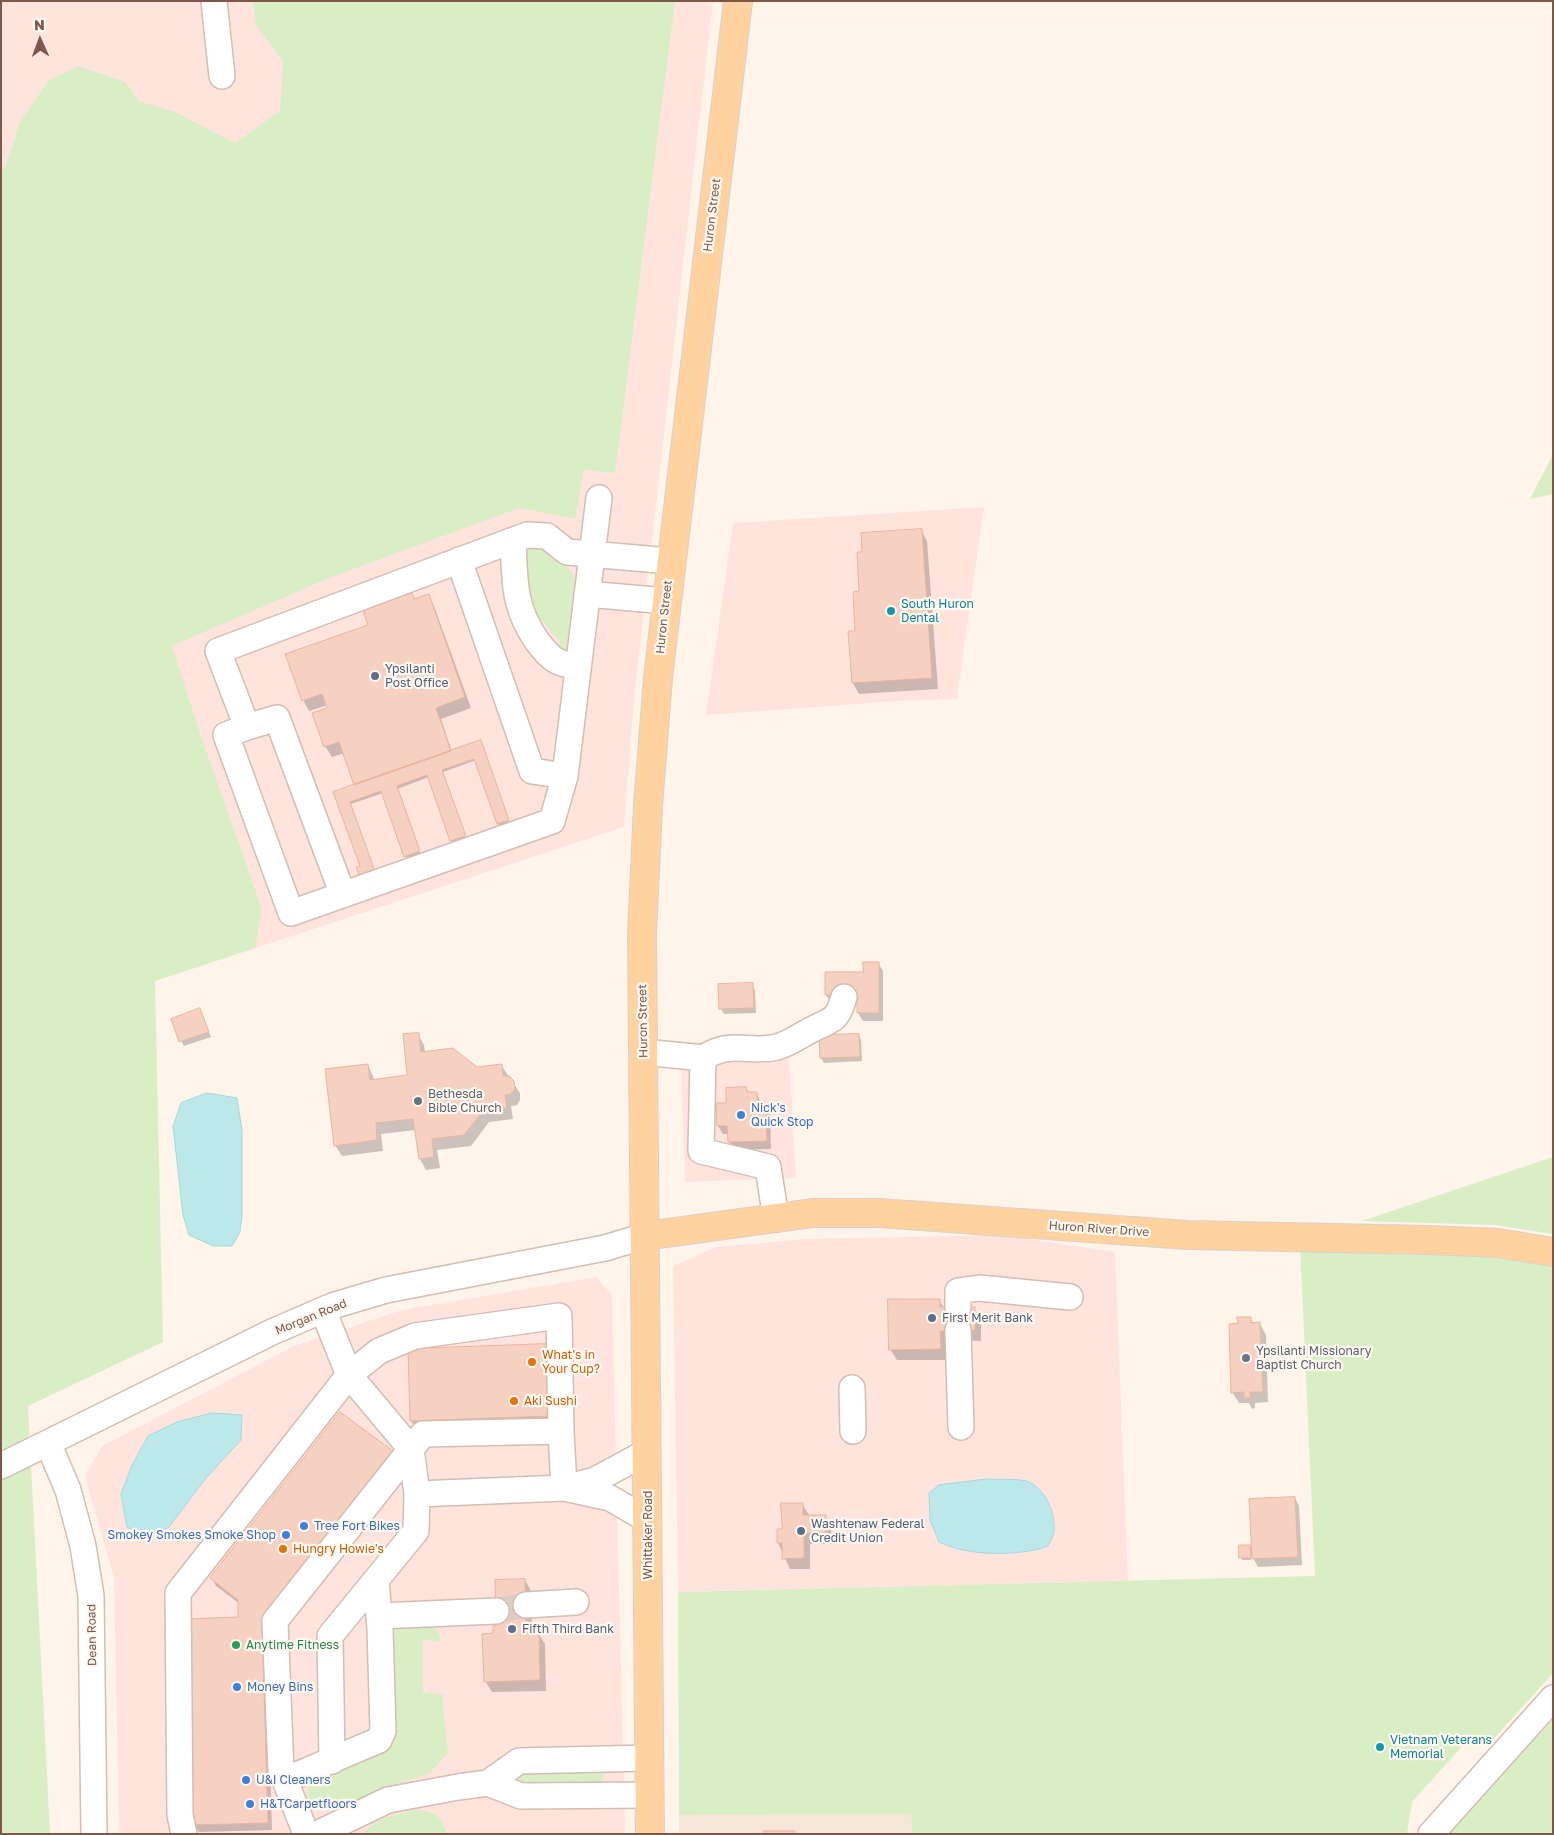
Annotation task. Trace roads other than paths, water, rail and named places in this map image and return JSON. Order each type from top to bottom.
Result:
[{"type":"main road","name":"Huron Street","points":[[646,1236],[642,934],[648,806],[670,560],[738,1]]},
{"type":"main road","name":"Huron River Drive","points":[[646,1236],[813,1213],[887,1214],[1187,1235],[1488,1243],[1553,1252]]},
{"type":"main road","name":"Whittaker Road","points":[[646,1236],[650,1834]]},
{"type":"street","points":[[214,1],[222,76]]},
{"type":"street","points":[[343,895],[277,718],[226,735],[291,913],[343,895],[552,821],[565,776],[599,498]]},
{"type":"street","points":[[247,727],[218,651],[528,535],[547,536],[567,552],[670,560]]},
{"type":"street","points":[[513,541],[517,601],[524,623],[550,658],[569,666],[578,666]]},
{"type":"street","points":[[459,560],[532,771],[565,776]]},
{"type":"street","points":[[587,594],[666,601]]},
{"type":"street","points":[[644,1052],[703,1058],[714,1051],[727,1047],[776,1047],[792,1042],[832,1022],[840,1010],[844,997]]},
{"type":"street","points":[[703,1058],[701,1151],[768,1166],[776,1219]]},
{"type":"street","name":"Morgan Road","points":[[1,1466],[264,1336],[323,1310],[386,1290],[605,1248],[646,1236]]},
{"type":"street","points":[[960,1428],[958,1291],[979,1288],[1070,1297]]},
{"type":"street","points":[[323,1310],[349,1375],[411,1449],[417,1494],[416,1531],[330,1636],[332,1761]]},
{"type":"street","points":[[184,1834],[180,1816],[178,1593],[349,1375],[379,1351],[415,1336],[559,1316],[564,1488]]},
{"type":"street","points":[[852,1388],[852,1431]]},
{"type":"street","points":[[561,1431],[423,1434],[275,1621],[281,1770],[285,1780],[318,1833],[388,1800],[488,1783],[519,1761],[649,1758]]},
{"type":"street","name":"Dean Road","points":[[48,1443],[68,1490],[83,1546],[91,1596],[94,1834]]},
{"type":"street","points":[[417,1494],[564,1488],[595,1480],[647,1452]]},
{"type":"street","points":[[564,1488],[610,1498],[648,1520]]},
{"type":"street","points":[[285,1780],[379,1740],[383,1731],[376,1580]]},
{"type":"street","points":[[526,1605],[576,1602]]},
{"type":"street","points":[[379,1616],[496,1611]]},
{"type":"street","points":[[1431,1834],[1553,1698]]},
{"type":"street","points":[[488,1783],[521,1796],[650,1796]]},
{"type":"water","points":[[207,1093],[237,1098],[242,1130],[242,1216],[240,1232],[232,1246],[213,1246],[189,1235],[183,1215],[173,1126],[181,1103]]},
{"type":"water","points":[[212,1413],[242,1415],[241,1440],[206,1478],[169,1527],[147,1539],[127,1527],[121,1494],[132,1465],[148,1436],[177,1422]]},
{"type":"water","points":[[987,1479],[1021,1480],[1033,1484],[1039,1489],[1048,1502],[1053,1517],[1054,1532],[1048,1546],[1022,1552],[993,1553],[964,1550],[939,1542],[930,1520],[929,1493],[939,1485]]},
{"type":"tunnel","points":[[496,1611],[526,1605]]},
{"type":"place","name":"South Huron Dental","points":[[891,611]]},
{"type":"place","name":"Ypsilanti Post Office","points":[[375,676]]},
{"type":"place","name":"Bethesda Bible Church","points":[[418,1101]]},
{"type":"place","name":"Nick's Quick Stop","points":[[741,1115]]},
{"type":"place","name":"First Merit Bank","points":[[932,1318]]},
{"type":"place","name":"Ypsilanti Missionary Baptist Church","points":[[1246,1358]]},
{"type":"place","name":"What's in Your Cup?","points":[[532,1362]]},
{"type":"place","name":"Aki Sushi","points":[[514,1401]]},
{"type":"place","name":"Tree Fort Bikes","points":[[304,1526]]},
{"type":"place","name":"Washtenaw Federal Credit Union","points":[[801,1531]]},
{"type":"place","name":"Smokey Smokes Smoke Shop","points":[[286,1535]]},
{"type":"place","name":"Hungry Howie's","points":[[283,1549]]},
{"type":"place","name":"Fifth Third Bank","points":[[512,1629]]},
{"type":"place","name":"Anytime Fitness","points":[[236,1645]]},
{"type":"place","name":"Money Bins","points":[[237,1687]]},
{"type":"place","name":"Vietnam Veterans Memorial","points":[[1380,1747]]},
{"type":"place","name":"U&I Cleaners","points":[[246,1780]]},
{"type":"place","name":"H&TCarpetfloors","points":[[250,1804]]}]
